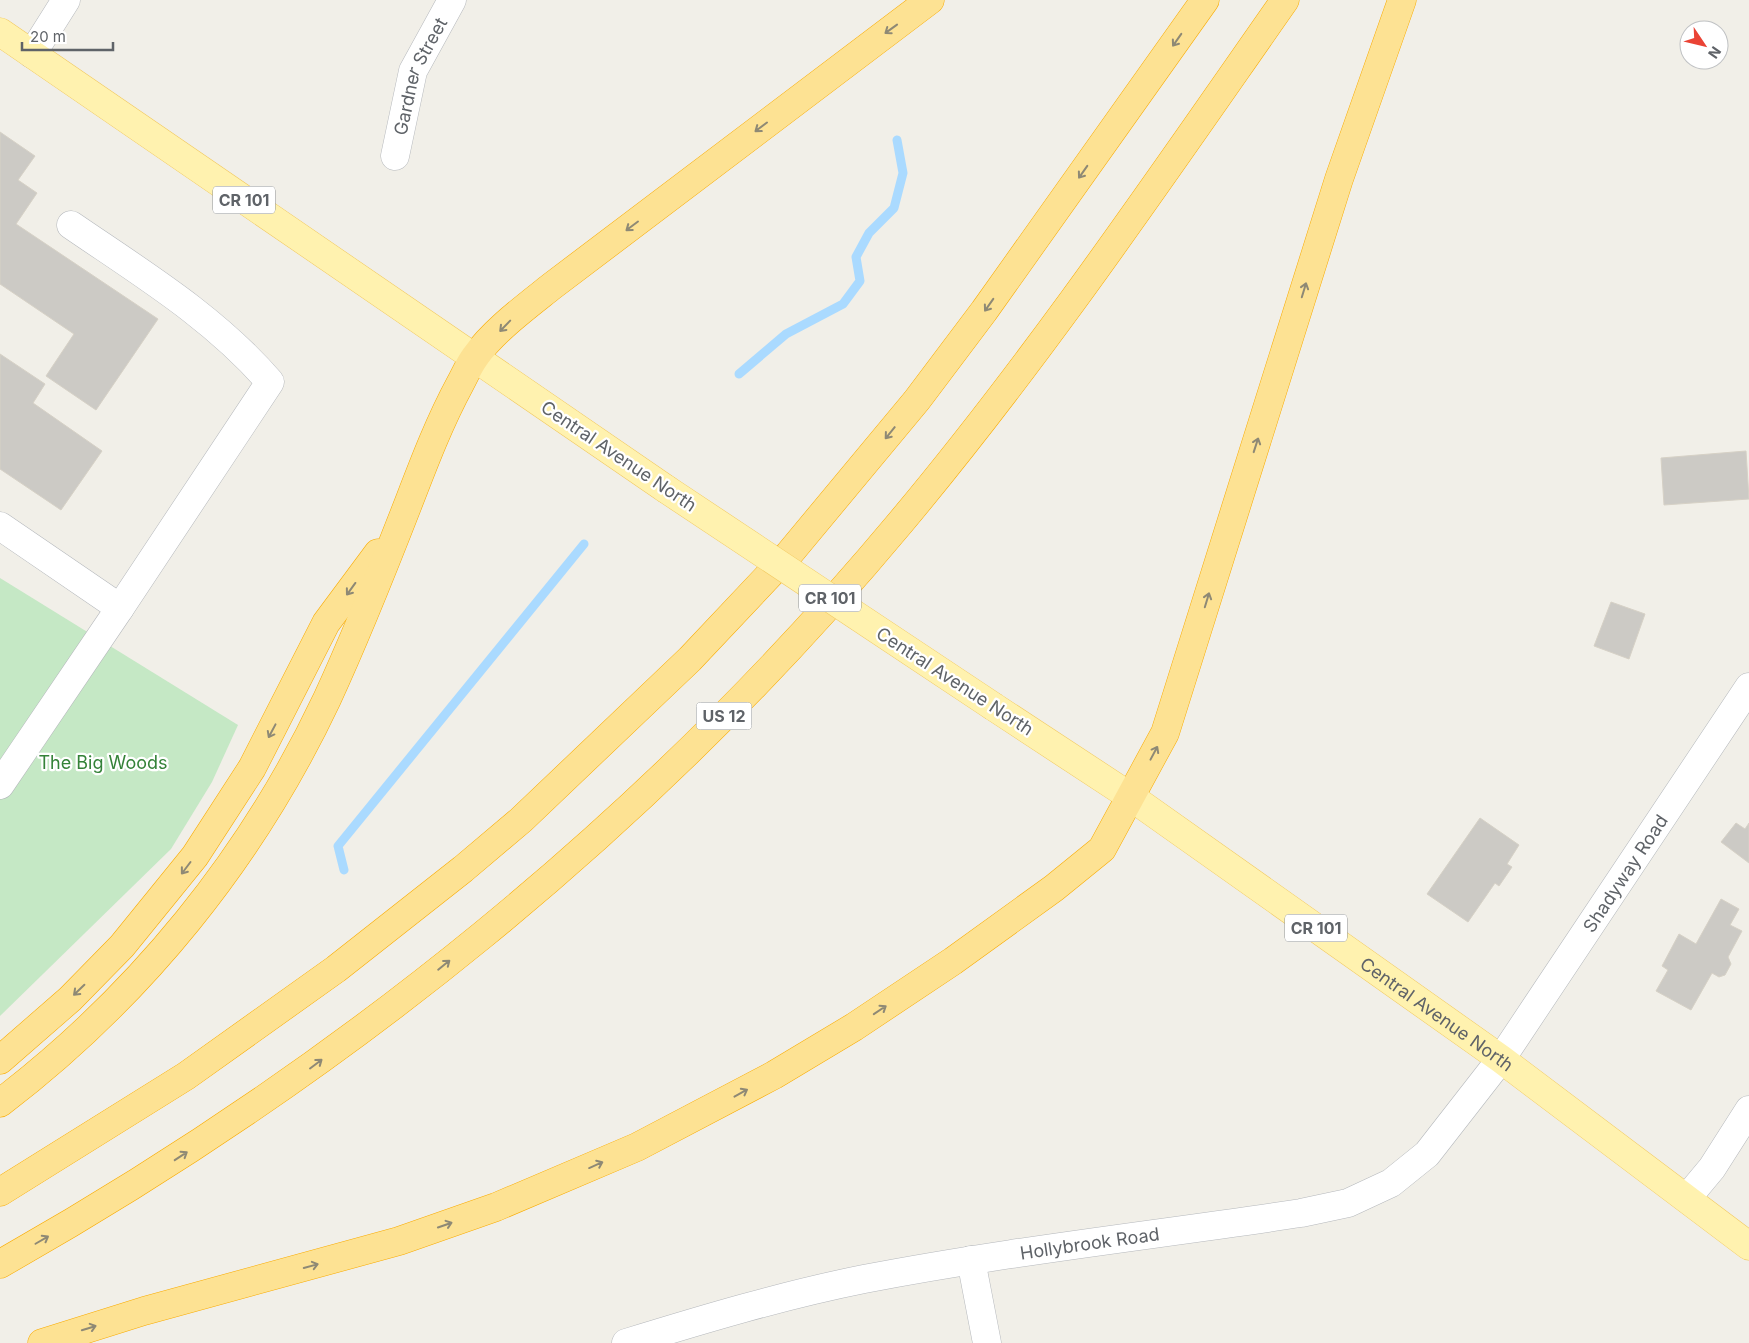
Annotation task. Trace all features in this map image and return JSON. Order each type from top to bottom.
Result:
[{"type":"highway","points":[[0,1103],[81,1037],[178,933],[232,864],[283,785],[342,664],[449,406],[475,357],[516,314],[930,0]]},
{"type":"highway","points":[[0,1192],[186,1076],[336,969],[463,869],[521,820],[690,659],[789,554],[917,400],[984,312],[1205,0]]},
{"type":"highway","name":"US 12","points":[[0,1264],[150,1176],[312,1067],[399,1002],[528,897],[687,753],[786,652],[899,525],[950,461],[1014,379],[1285,0]]},
{"type":"highway","points":[[42,1343],[144,1311],[347,1256],[452,1222],[563,1180],[707,1112],[854,1027],[953,961],[1054,888],[1102,849],[1165,733],[1339,179],[1402,0]]},
{"type":"highway","points":[[0,1060],[64,1004],[122,946],[195,856],[252,768],[326,623],[401,522]]},
{"type":"main road","name":"Central Avenue North","points":[[0,32],[666,489],[1131,797],[1501,1059],[1749,1246]]},
{"type":"street","points":[[32,54],[66,0]]},
{"type":"street","name":"Gardner Street","points":[[395,156],[413,71],[452,0]]},
{"type":"street","points":[[0,785],[270,382],[244,352],[181,299],[71,225]]},
{"type":"street","points":[[0,526],[120,608]]},
{"type":"street","name":"Shadyway Road","points":[[1501,1059],[1749,687]]},
{"type":"street","name":"Hollybrook Road","points":[[626,1343],[713,1317],[861,1280],[972,1260],[1301,1213],[1348,1203],[1391,1183],[1427,1154],[1501,1059]]},
{"type":"street","points":[[1687,1198],[1712,1168],[1749,1110]]},
{"type":"street","points":[[972,1260],[987,1343]]},
{"type":"green space","name":"The Big Woods","points":[[0,578],[238,725],[212,782],[171,849],[0,1016]]},
{"type":"building","points":[[0,132],[35,156],[18,180],[37,193],[16,224],[158,319],[96,410],[46,376],[74,334],[0,284]]},
{"type":"building","points":[[0,354],[45,384],[33,403],[102,451],[61,510],[0,469]]},
{"type":"building","points":[[1746,451],[1749,499],[1664,505],[1661,458]]},
{"type":"building","points":[[1611,602],[1645,614],[1629,659],[1594,646]]},
{"type":"building","points":[[1480,818],[1519,845],[1507,864],[1512,867],[1499,886],[1495,883],[1468,922],[1427,894]]},
{"type":"building","points":[[1736,823],[1745,829],[1749,823],[1749,863],[1721,842]]},
{"type":"building","points":[[1721,899],[1739,909],[1730,925],[1742,931],[1728,957],[1731,964],[1725,975],[1719,977],[1712,973],[1691,1010],[1656,991],[1668,970],[1662,966],[1679,934],[1696,944]]},
{"type":"waterway","points":[[739,374],[786,334],[843,304],[860,281],[856,257],[869,233],[894,208],[903,173],[897,140]]},
{"type":"waterway","points":[[344,870],[338,846],[584,544]]}]
